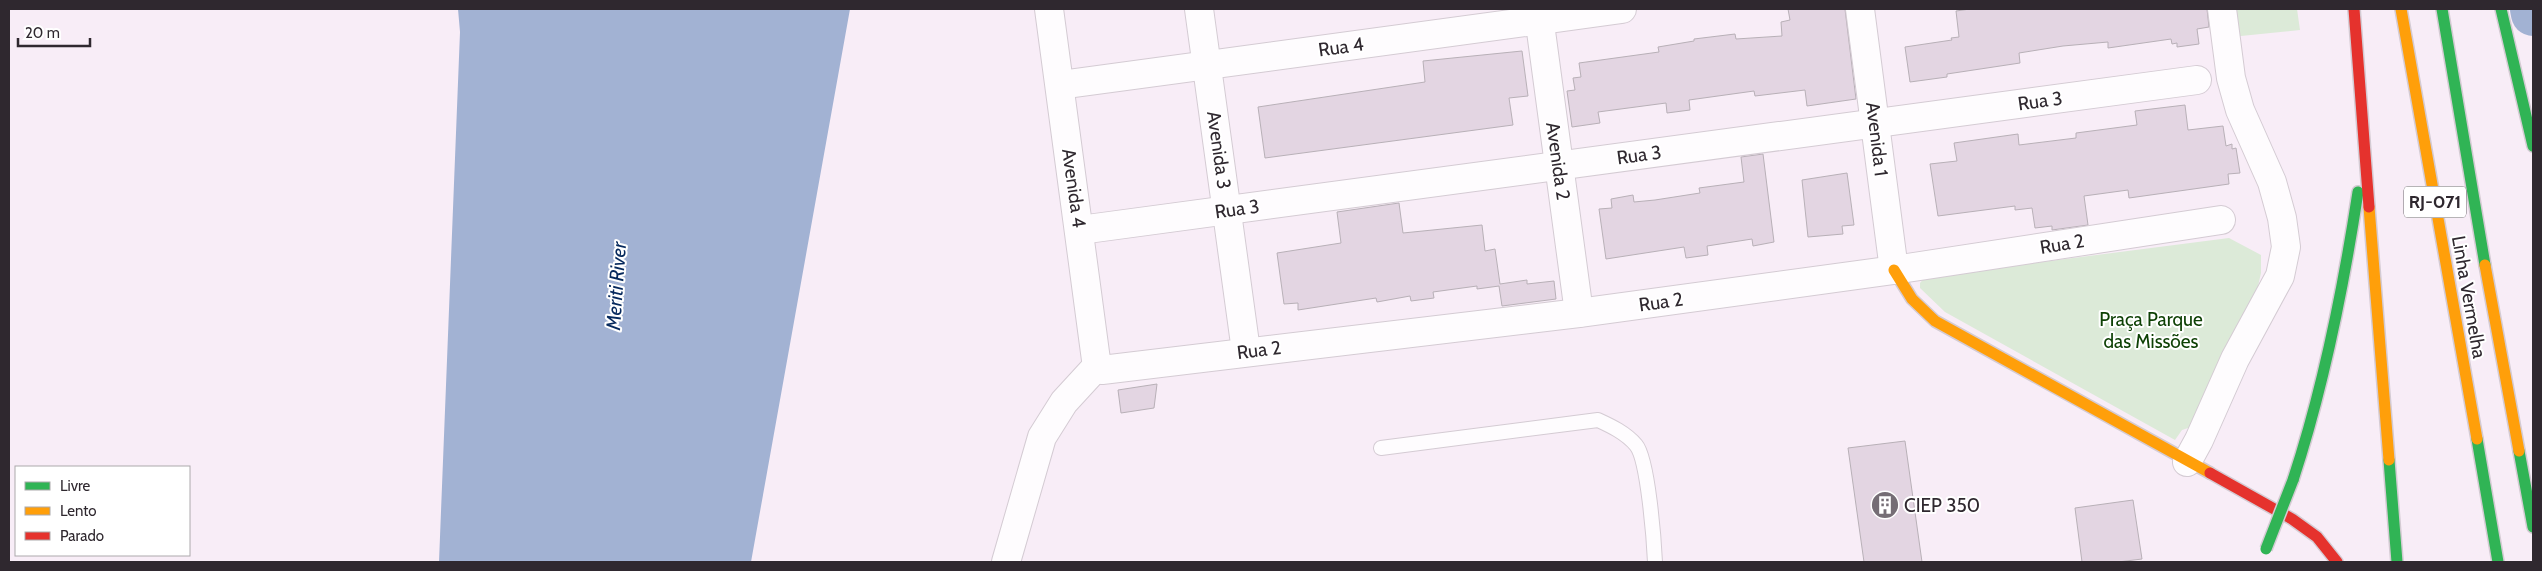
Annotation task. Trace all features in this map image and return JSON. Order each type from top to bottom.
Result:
[{"type":"highway","points":[[2354,9],[2397,562]]},
{"type":"highway","name":"Linha Vermelha","points":[[2401,9],[2498,562]]},
{"type":"highway","name":"Linha Vermelha","points":[[2442,9],[2496,329],[2533,527]]},
{"type":"highway","points":[[2501,9],[2533,146]]},
{"type":"highway","points":[[2259,562],[2293,480],[2330,357],[2348,262],[2365,144]]},
{"type":"highway","points":[[1894,270],[1912,299],[1934,321],[2298,523],[2317,537],[2337,562]]},
{"type":"street","name":"Avenida 4","points":[[1049,9],[1099,366]]},
{"type":"street","name":"Avenida 3","points":[[1200,9],[1246,351]]},
{"type":"street","name":"Rua 4","points":[[1060,85],[1207,65],[1538,14],[1622,9]]},
{"type":"street","name":"Avenida 1","points":[[1860,9],[1894,270]]},
{"type":"street","points":[[2187,462],[2199,440],[2239,351],[2280,276],[2286,247],[2282,218],[2272,182],[2240,110],[2231,78],[2222,9]]},
{"type":"street","name":"Avenida 2","points":[[1538,14],[1579,313]]},
{"type":"street","name":"Rua 3","points":[[1080,230],[2197,80]]},
{"type":"street","name":"Rua 2","points":[[1099,366],[1106,370],[1246,351],[1579,313],[1894,270],[2221,220]]},
{"type":"street","points":[[1006,562],[1042,436],[1064,402],[1099,366]]},
{"type":"lane","points":[[1381,448],[1598,420],[1618,429],[1638,446],[1645,469],[1655,562]]},
{"type":"green space","points":[[2227,9],[2297,9],[2300,30],[2231,37]]},
{"type":"green space","name":"Praça Parque das Missões","points":[[2229,238],[2261,255],[2261,273],[2256,295],[2191,427],[2182,430],[2175,440],[1945,312],[1920,288],[1920,283],[1925,277]]},
{"type":"water","name":"Meriti River","points":[[458,9],[850,9],[751,562],[439,562],[460,32]]},
{"type":"building","points":[[1788,9],[1845,9],[1856,99],[1807,106],[1805,90],[1755,96],[1754,91],[1689,100],[1690,110],[1667,113],[1666,103],[1598,112],[1600,123],[1572,127],[1567,91],[1575,90],[1573,78],[1581,77],[1579,63],[1659,52],[1658,47],[1694,41],[1694,39],[1735,34],[1736,39],[1782,36],[1781,22],[1790,20]]},
{"type":"building","points":[[1970,9],[2207,9],[2209,27],[2197,29],[2199,44],[2177,47],[2177,43],[2172,44],[2171,39],[2108,48],[2108,42],[2063,46],[2019,53],[2020,63],[1947,74],[1947,77],[1910,82],[1905,47],[1952,40],[1951,38],[1959,37],[1956,11]]},
{"type":"building","points":[[1522,51],[1528,96],[1509,98],[1513,125],[1265,158],[1258,107],[1425,82],[1423,61]]},
{"type":"building","points":[[2185,105],[2188,130],[2223,126],[2226,146],[2232,144],[2232,149],[2236,148],[2240,173],[2228,174],[2229,184],[2129,198],[2128,190],[2084,196],[2088,225],[2052,230],[2052,226],[2035,228],[2032,208],[2015,210],[2015,206],[1938,216],[1930,164],[1957,161],[1954,143],[2018,134],[2019,145],[2076,138],[2076,133],[2137,125],[2135,111]]},
{"type":"building","points":[[1763,154],[1774,242],[1753,246],[1752,239],[1707,246],[1708,255],[1686,258],[1684,247],[1606,259],[1599,209],[1612,208],[1611,199],[1633,195],[1634,202],[1655,200],[1700,193],[1699,188],[1744,182],[1741,157]]},
{"type":"building","points":[[1847,173],[1854,225],[1842,226],[1843,234],[1808,237],[1802,180]]},
{"type":"building","points":[[1399,203],[1403,233],[1482,225],[1485,251],[1495,249],[1500,284],[1527,280],[1527,284],[1554,281],[1556,299],[1502,306],[1499,286],[1477,289],[1477,286],[1433,292],[1434,298],[1411,301],[1410,296],[1377,302],[1376,298],[1298,310],[1298,303],[1284,304],[1277,253],[1341,243],[1337,212]]},
{"type":"building","points":[[1157,384],[1154,408],[1121,413],[1118,390]]},
{"type":"building","name":"CIEP 350","points":[[1905,441],[1922,562],[1864,562],[1848,448]]},
{"type":"building","points":[[2133,500],[2142,559],[2118,562],[2082,562],[2075,508]]},
{"type":"waterway","points":[[2532,9],[2533,14]]},
{"type":"traffic: fast","points":[[2442,9],[2485,265]]},
{"type":"traffic: fast","points":[[2501,9],[2533,146]]},
{"type":"traffic: fast","points":[[2293,480],[2332,338],[2358,192]]},
{"type":"traffic: fast","points":[[2477,439],[2498,562]]},
{"type":"traffic: fast","points":[[2519,451],[2533,527]]},
{"type":"traffic: fast","points":[[2389,460],[2397,562]]},
{"type":"traffic: fast","points":[[2266,549],[2293,480]]},
{"type":"traffic: slow","points":[[2401,9],[2477,439]]},
{"type":"traffic: slow","points":[[2369,207],[2389,460]]},
{"type":"traffic: slow","points":[[2485,265],[2519,451]]},
{"type":"traffic: slow","points":[[1894,270],[1912,299],[1935,321],[2210,473]]},
{"type":"traffic: jam","points":[[2354,9],[2369,207]]},
{"type":"traffic: jam","points":[[2210,473],[2292,519],[2317,537],[2337,562]]},
{"type":"place","name":"CIEP 350","points":[[1885,505]]}]
